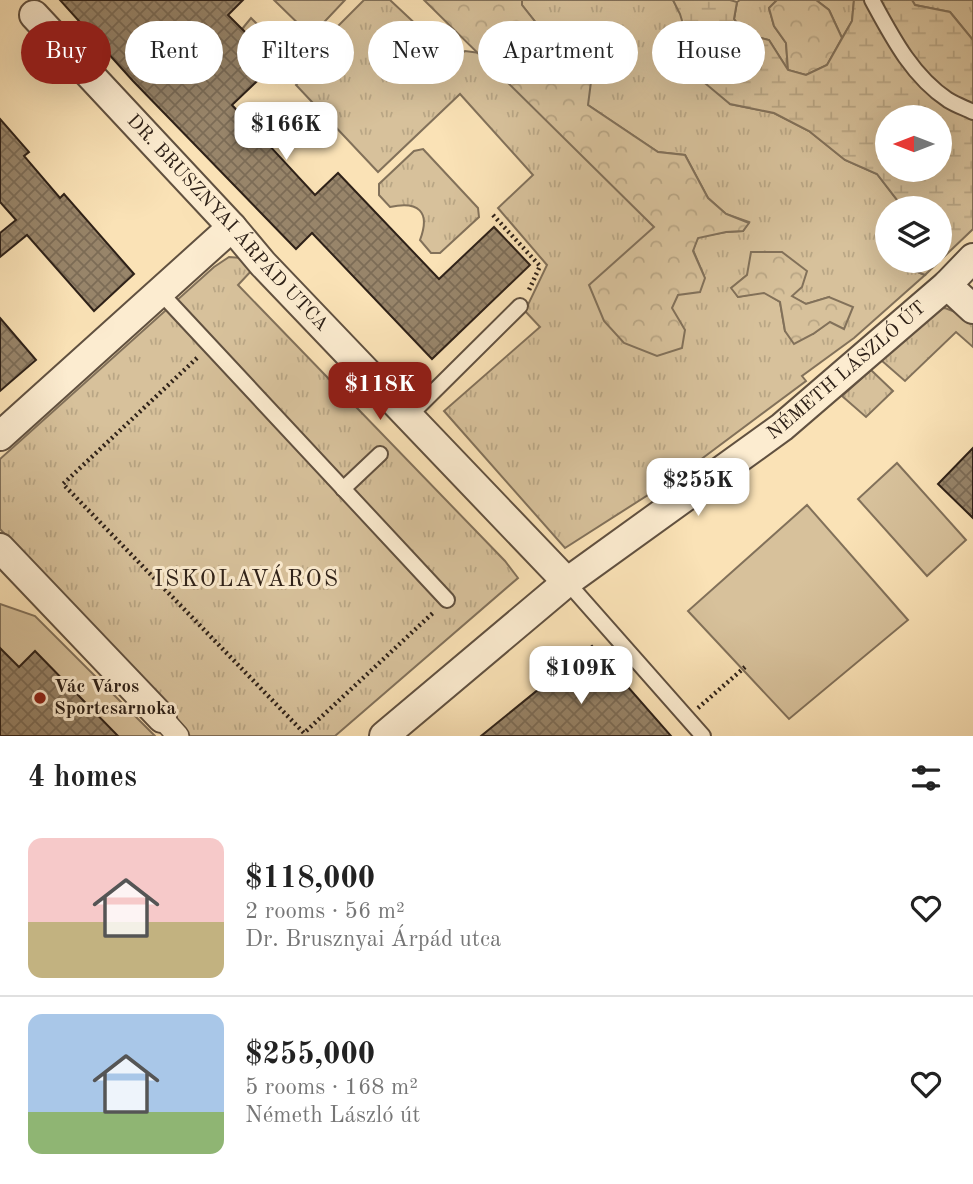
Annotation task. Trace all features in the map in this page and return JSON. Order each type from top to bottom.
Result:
[{"type":"street","name":"DR. BRUSZNYAI ÁRPÁD UTCA","points":[[34,15],[232,227],[272,274],[567,582]]},
{"type":"street","points":[[0,436],[232,227]]},
{"type":"street","name":"NÉMETH LÁSZLÓ ÚT","points":[[384,736],[567,582],[782,427],[947,285],[973,258]]},
{"type":"street","points":[[947,285],[973,309]]},
{"type":"street","points":[[6,566],[170,727]]},
{"type":"lane","points":[[872,0],[906,59],[927,84],[950,101],[973,112]]},
{"type":"lane","points":[[159,291],[447,600]]},
{"type":"lane","points":[[408,416],[520,306]]},
{"type":"lane","points":[[343,489],[380,454]]},
{"type":"lane","points":[[567,582],[704,736]]},
{"type":"path","points":[[493,215],[540,266],[520,306]]},
{"type":"path","points":[[210,346],[63,484],[304,733],[447,600]]},
{"type":"path","points":[[686,718],[745,667]]},
{"type":"green space","points":[[274,0],[345,0],[325,21],[296,21]]},
{"type":"green space","points":[[364,0],[390,0],[412,21],[368,21],[368,84],[464,84],[464,52],[478,53],[478,84],[511,84],[704,276],[693,250],[698,237],[743,231],[749,222],[726,214],[708,198],[685,155],[658,152],[588,105],[579,84],[638,84],[638,21],[535,21],[522,5],[522,0],[673,0],[685,21],[652,21],[652,84],[719,84],[730,104],[774,113],[809,131],[845,160],[875,173],[875,182],[883,182],[894,196],[875,196],[875,273],[925,275],[854,338],[802,376],[806,381],[684,472],[565,548],[444,411],[540,327],[525,311],[547,265],[498,208],[533,175],[460,94],[378,172],[296,85],[354,84],[354,21],[343,21]],"holes":[[[747,275],[806,304],[829,297],[830,321],[813,334],[785,331],[780,302],[764,292],[738,297],[732,288]]]},
{"type":"green space","points":[[424,0],[522,0],[522,5],[535,21],[478,21],[478,53],[464,39],[464,21],[445,21]]},
{"type":"green space","points":[[673,0],[737,2],[735,21],[682,21]]},
{"type":"green space","points":[[777,0],[769,8],[774,26],[786,43],[788,70],[769,40],[765,39],[765,21],[734,19],[737,2]]},
{"type":"green space","points":[[777,0],[816,0],[829,10],[842,38],[827,65],[806,75],[788,70],[786,43],[774,26],[769,8]]},
{"type":"green space","points":[[816,0],[854,0],[852,21],[842,38],[829,10]]},
{"type":"green space","points":[[854,0],[912,0],[915,5],[950,12],[973,40],[973,229],[952,249],[952,196],[894,196],[883,182],[952,182],[952,105],[875,105],[875,173],[845,160],[809,131],[774,113],[730,104],[706,84],[765,84],[765,39],[769,40],[788,70],[806,75],[827,65],[852,21]]},
{"type":"green space","points":[[912,0],[973,0],[973,40],[950,12],[915,5]]},
{"type":"green space","points":[[509,84],[591,84],[588,105],[658,152],[685,155],[708,198],[726,214],[749,223],[743,231],[698,238],[693,251],[705,278],[700,292],[678,295],[672,308],[685,330],[682,348],[657,356],[624,343],[604,321],[589,285],[654,227]]},
{"type":"green space","points":[[423,149],[478,208],[479,217],[440,253],[431,253],[420,240],[424,222],[420,210],[408,206],[390,207],[379,195],[379,184],[414,151]]},
{"type":"green space","points":[[751,252],[782,252],[807,271],[802,287],[792,296],[806,304],[829,297],[853,307],[844,329],[830,322],[794,344],[785,331],[780,302],[764,293],[738,297],[731,288],[747,275]]},
{"type":"green space","points":[[229,257],[242,258],[253,269],[238,285],[505,561],[518,578],[335,736],[190,736],[0,529],[0,459],[214,267]]},
{"type":"green space","points":[[945,308],[963,315],[973,324],[973,347],[956,332],[905,381],[881,360],[938,309]]},
{"type":"green space","points":[[871,370],[893,391],[866,417],[842,396]]},
{"type":"green space","points":[[897,463],[966,540],[927,576],[858,499]]},
{"type":"green space","points":[[807,505],[908,620],[789,719],[688,611]]},
{"type":"green space","points":[[0,604],[35,616],[155,736],[0,736]]},
{"type":"building","points":[[60,0],[243,0],[228,15],[237,24],[237,84],[254,84],[232,105],[315,195],[338,173],[439,279],[494,227],[530,265],[432,359],[312,233],[296,249],[136,84],[223,84],[223,21],[125,21],[125,72],[111,57],[111,21],[79,21]]},
{"type":"building","points":[[0,119],[29,152],[24,156],[60,198],[64,194],[134,274],[94,311],[27,235],[0,257],[0,233],[16,220],[0,202]]},
{"type":"building","points":[[0,318],[36,360],[0,391]]},
{"type":"building","points":[[973,448],[973,518],[938,484]]},
{"type":"building","points":[[592,646],[671,736],[481,736]]},
{"type":"building","name":"Vác Város Sportcsarnoka","points":[[0,648],[19,667],[35,651],[118,736],[0,736]]},
{"type":"place","name":"Vác Város Sportcsarnoka","points":[[40,698]]},
{"type":"district","name":"ISKOLAVÁROS","points":[[247,579]]}]
